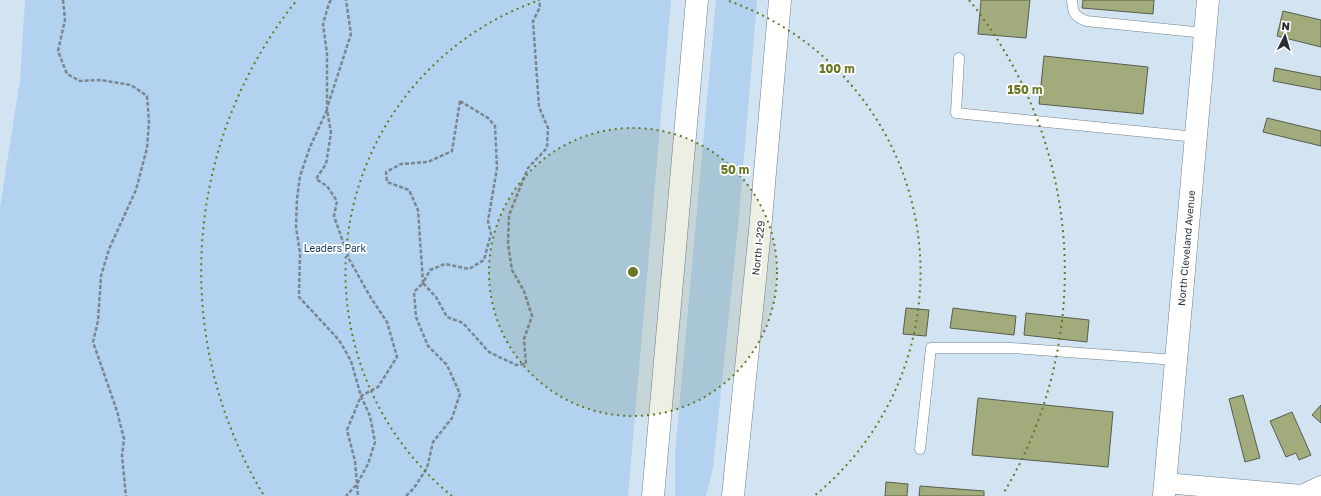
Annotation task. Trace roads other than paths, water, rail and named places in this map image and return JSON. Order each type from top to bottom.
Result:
[{"type":"main road","points":[[653,496],[697,0]]},
{"type":"main road","name":"North I-229","points":[[733,496],[759,238],[780,0]]},
{"type":"main road","name":"North Cleveland Avenue","points":[[1165,489],[1208,0]]},
{"type":"street","points":[[1165,489],[1302,495],[1321,486]]},
{"type":"lane","points":[[1072,0],[1072,10],[1077,17],[1086,21],[1205,33]]},
{"type":"lane","points":[[960,58],[956,113],[1196,136]]},
{"type":"lane","points":[[920,449],[931,348],[1012,348],[1176,360]]},
{"type":"park label","name":"Leaders Park","points":[[335,248]]}]
